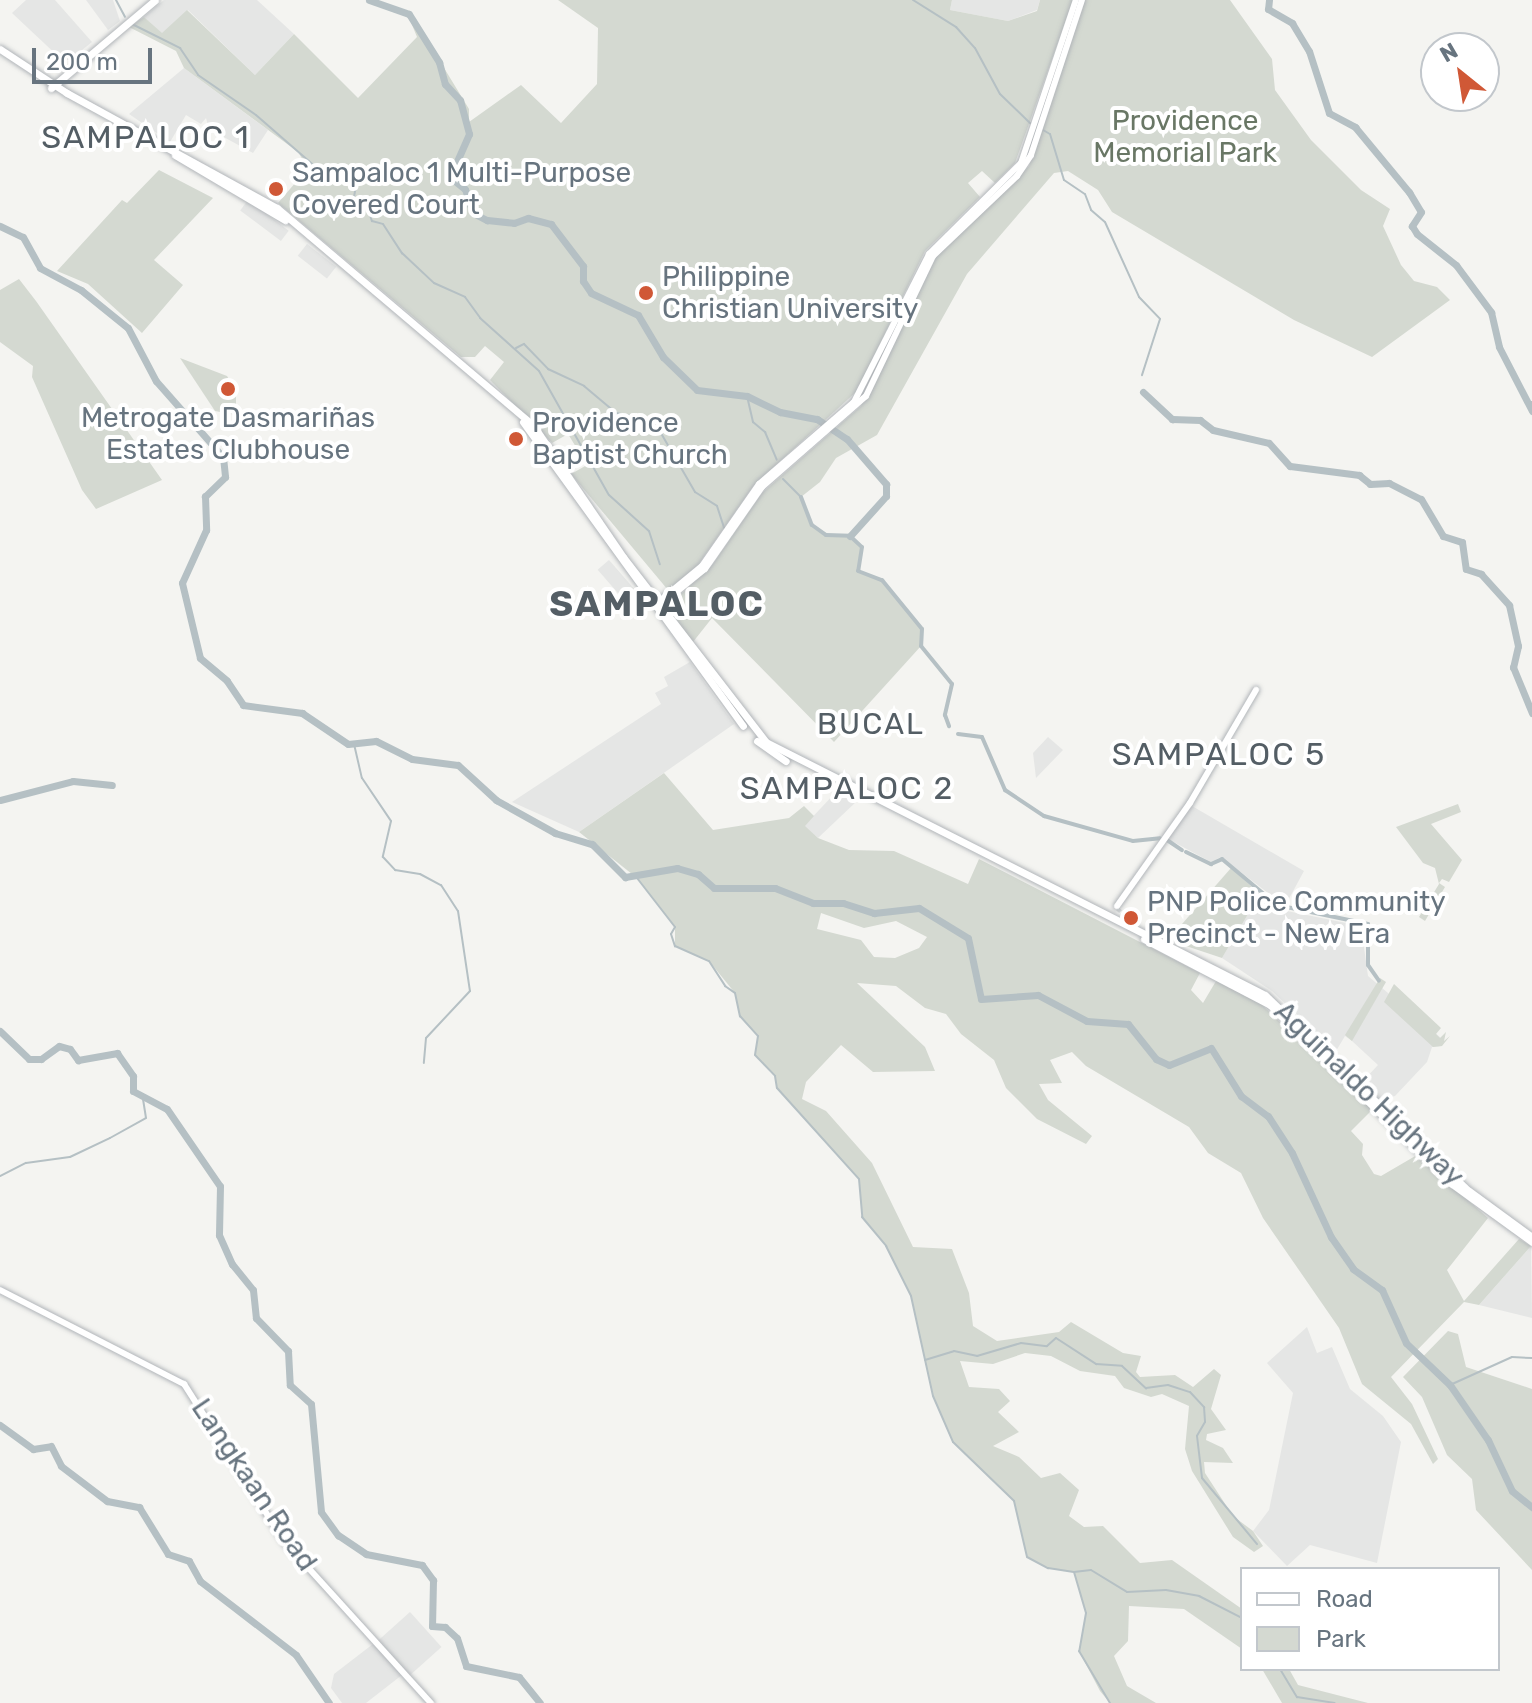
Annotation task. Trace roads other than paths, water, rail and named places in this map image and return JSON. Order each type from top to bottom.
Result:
[{"type":"main road","points":[[52,86],[148,0]]},
{"type":"main road","points":[[131,17],[155,0]]},
{"type":"main road","name":"Aguinaldo Highway","points":[[0,52],[52,86],[244,189],[323,251],[532,431],[748,732],[774,755],[1157,943],[1261,999],[1303,1033],[1452,1184],[1532,1240]]},
{"type":"main road","name":"Aguinaldo Highway","points":[[657,605],[750,727],[774,748],[1116,910],[1157,943]]},
{"type":"street","points":[[657,605],[702,566],[759,484],[834,423],[861,393],[929,254],[1021,163],[1035,138],[1079,0]]},
{"type":"street","points":[[1116,910],[1190,803],[1256,690]]},
{"type":"street","name":"Langkaan Road","points":[[0,1290],[184,1384],[284,1541],[431,1703]]},
{"type":"waterway","points":[[116,0],[125,17]]},
{"type":"waterway","points":[[369,0],[409,14],[439,62],[445,84],[460,100],[469,134],[450,177],[465,189],[473,213],[487,220],[514,223],[528,218],[551,224],[583,266],[583,281],[591,293],[638,315],[663,357],[697,390],[747,396],[780,412],[817,419],[847,439],[886,484],[886,496],[850,536]]},
{"type":"waterway","points":[[913,0],[956,27],[975,48],[1000,94],[1030,123]]},
{"type":"waterway","points":[[1269,0],[1268,9],[1292,23],[1309,51],[1329,113],[1355,127],[1409,192],[1421,212],[1412,226],[1417,234],[1456,265],[1491,312],[1499,347],[1532,411]]},
{"type":"waterway","points":[[132,24],[180,48],[198,75],[256,115],[317,168],[357,180],[353,202],[367,206],[372,221],[383,224],[402,253],[434,283],[465,297],[480,318],[539,371],[609,495],[649,531],[660,564]]},
{"type":"waterway","points":[[1043,130],[1050,134],[1064,180],[1085,194],[1091,210],[1105,222],[1139,297],[1160,319],[1142,375]]},
{"type":"waterway","points":[[0,226],[23,237],[40,268],[81,290],[128,328],[156,381],[223,457],[225,477],[205,496],[206,530],[182,583],[200,658],[227,681],[243,705],[302,713],[348,744],[376,741],[412,759],[458,765],[496,800],[555,833],[592,844],[625,877],[677,868],[698,874],[714,888],[775,888],[813,903],[843,903],[874,913],[919,908],[968,938],[981,999],[1038,995],[1087,1021],[1128,1024],[1156,1059],[1169,1065],[1211,1048],[1241,1096],[1268,1116],[1292,1153],[1331,1237],[1353,1269],[1382,1290],[1406,1343],[1450,1385],[1488,1440],[1512,1491],[1532,1507]]},
{"type":"waterway","points":[[516,348],[524,344],[548,369],[584,386],[616,413],[647,419],[658,428],[695,492],[717,506],[724,528]]},
{"type":"waterway","points":[[1143,392],[1172,419],[1200,420],[1213,430],[1269,443],[1290,466],[1359,475],[1370,484],[1389,483],[1421,499],[1443,536],[1462,542],[1466,569],[1481,574],[1509,605],[1518,646],[1513,667],[1532,713]]},
{"type":"waterway","points":[[747,396],[753,422],[765,432],[777,460]]},
{"type":"waterway","points":[[1525,402],[1532,402]]},
{"type":"waterway","points":[[783,479],[801,497]]},
{"type":"waterway","points":[[801,497],[812,525],[826,535],[850,536],[862,547],[858,571],[882,580],[922,629],[921,646],[952,684],[945,715],[949,726]]},
{"type":"waterway","points":[[958,734],[982,737],[1005,790],[1044,816],[1133,841],[1160,838]]},
{"type":"waterway","points":[[354,744],[362,778],[391,821],[383,857],[395,870],[420,874],[441,885],[458,911],[470,991],[426,1038],[424,1063]]},
{"type":"waterway","points":[[0,800],[73,781],[112,785]]},
{"type":"waterway","points":[[1167,840],[1182,850]]},
{"type":"waterway","points":[[1186,852],[1211,864],[1222,859],[1277,905],[1368,924],[1368,965],[1379,981]]},
{"type":"waterway","points":[[637,878],[675,927],[671,934],[675,946],[709,961],[725,986],[735,993],[740,1016],[758,1036],[755,1055],[775,1076],[777,1088],[859,1179],[862,1217],[886,1246],[911,1296],[933,1396],[953,1442],[1014,1501],[1027,1557],[1048,1568],[1074,1572],[1086,1613],[1079,1651],[1110,1703]]},
{"type":"waterway","points":[[0,1031],[29,1059],[41,1059],[59,1046],[70,1049],[78,1060],[117,1053],[133,1076],[133,1091],[167,1109],[220,1186],[219,1235],[232,1264],[253,1290],[256,1318],[288,1351],[290,1385],[311,1404],[321,1512],[338,1535],[366,1554],[422,1565],[433,1580],[432,1626],[445,1627],[457,1638],[466,1666],[519,1677],[540,1703]]},
{"type":"waterway","points":[[0,1176],[26,1163],[70,1157],[110,1138],[146,1118],[143,1098]]},
{"type":"waterway","points":[[925,1360],[954,1351],[977,1356],[1021,1343],[1047,1346],[1056,1338],[1096,1364],[1122,1366],[1146,1388],[1168,1385],[1190,1392],[1204,1407],[1205,1422],[1197,1436],[1202,1478],[1257,1544]]},
{"type":"waterway","points":[[1450,1385],[1512,1357],[1532,1358]]},
{"type":"waterway","points":[[0,1425],[33,1449],[51,1446],[61,1466],[107,1501],[139,1507],[168,1554],[189,1561],[200,1581],[296,1655],[329,1703]]},
{"type":"waterway","points":[[1074,1572],[1091,1570],[1127,1592],[1166,1590],[1199,1596],[1240,1617]]},
{"type":"waterway","points":[[1281,1671],[1297,1697],[1335,1703]]},
{"type":"tunnel","points":[[1117,911],[1120,908]]},
{"type":"place","name":"Sampaloc 1 Multi-Purpose Covered Court","points":[[276,189]]},
{"type":"place","name":"Philippine Christian University","points":[[646,293]]},
{"type":"place","name":"Metrogate Dasmariñas Estates Clubhouse","points":[[228,389]]},
{"type":"place","name":"Providence Baptist Church","points":[[516,439]]},
{"type":"place","name":"PNP Police Community Precinct - New Era","points":[[1131,918]]},
{"type":"district","name":"SAMPALOC 1","points":[[146,137]]},
{"type":"district","name":"SAMPALOC","points":[[657,604]]},
{"type":"district","name":"BUCAL","points":[[871,724]]},
{"type":"district","name":"SAMPALOC 5","points":[[1219,754]]},
{"type":"district","name":"SAMPALOC 2","points":[[847,788]]},
{"type":"park label","name":"Providence Memorial Park","points":[[1185,137]]}]
